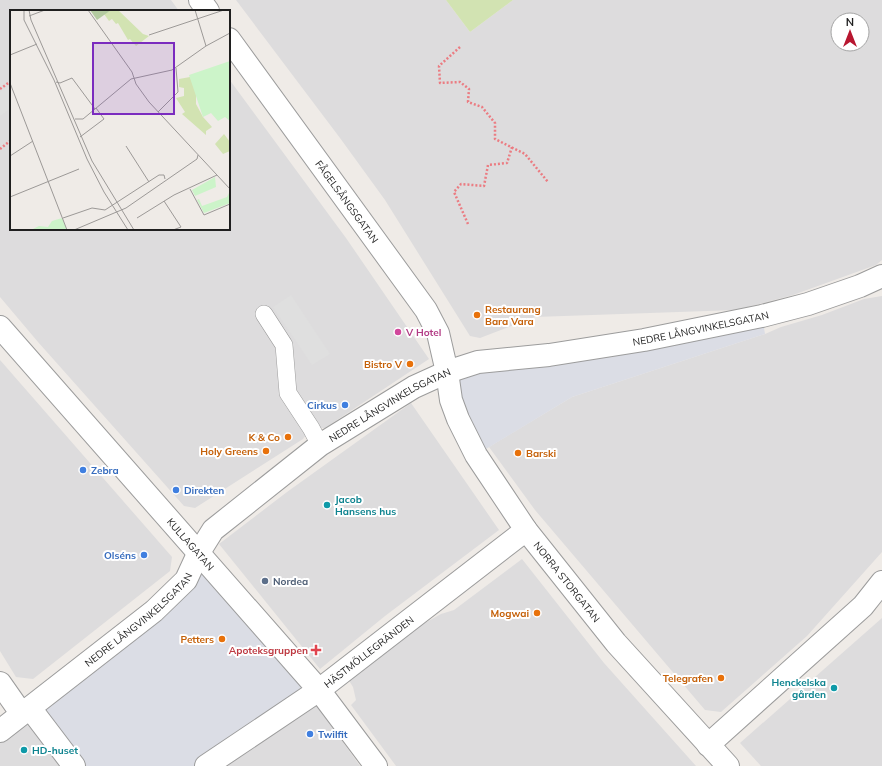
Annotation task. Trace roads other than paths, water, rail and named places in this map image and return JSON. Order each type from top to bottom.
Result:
[{"type":"street","points":[[200,0],[207,10]]},
{"type":"street","name":"FÅGELSÅNGSGATAN","points":[[230,41],[426,310],[438,333],[447,372]]},
{"type":"street","name":"NEDRE LÅNGVINKELSGATAN","points":[[0,731],[154,611],[186,580],[198,554],[213,530],[320,445],[414,387],[447,372],[478,362],[550,355],[644,340],[762,316],[808,304],[860,286],[882,276]]},
{"type":"street","name":"KULLAGATAN","points":[[0,327],[319,690],[376,766]]},
{"type":"street","name":"NORRA STORGATAN","points":[[447,372],[451,400],[470,445],[526,530],[616,643],[728,766]]},
{"type":"street","name":"HÄSTMÖLLEGRÄNDEN","points":[[206,766],[319,690],[526,530]]},
{"type":"street","points":[[708,745],[862,606],[882,582]]},
{"type":"street","points":[[0,683],[26,710],[74,766]]},
{"type":"lane","points":[[264,314],[284,346],[288,392],[312,428],[320,445]]},
{"type":"place","name":"Restaurang Bara Vara","points":[[477,315]]},
{"type":"place","name":"V Hotel","points":[[398,332]]},
{"type":"place","name":"Bistro V","points":[[410,364]]},
{"type":"place","name":"Cirkus","points":[[345,405]]},
{"type":"place","name":"K & Co","points":[[288,437]]},
{"type":"place","name":"Holy Greens","points":[[266,451]]},
{"type":"place","name":"Barski","points":[[518,453]]},
{"type":"place","name":"Zebra","points":[[83,470]]},
{"type":"place","name":"Direkten","points":[[176,490]]},
{"type":"place","name":"Jacob Hansens hus","points":[[327,505]]},
{"type":"place","name":"Olséns","points":[[144,555]]},
{"type":"place","name":"Nordea","points":[[265,581]]},
{"type":"place","name":"Mogwai","points":[[537,613]]},
{"type":"place","name":"Petters","points":[[222,639]]},
{"type":"place","name":"Apoteksgruppen","points":[[316,650]]},
{"type":"place","name":"Telegrafen","points":[[721,678]]},
{"type":"place","name":"Henckelska gården","points":[[834,688]]},
{"type":"place","name":"Twilfit","points":[[310,734]]},
{"type":"place","name":"HD-huset","points":[[24,750]]}]
